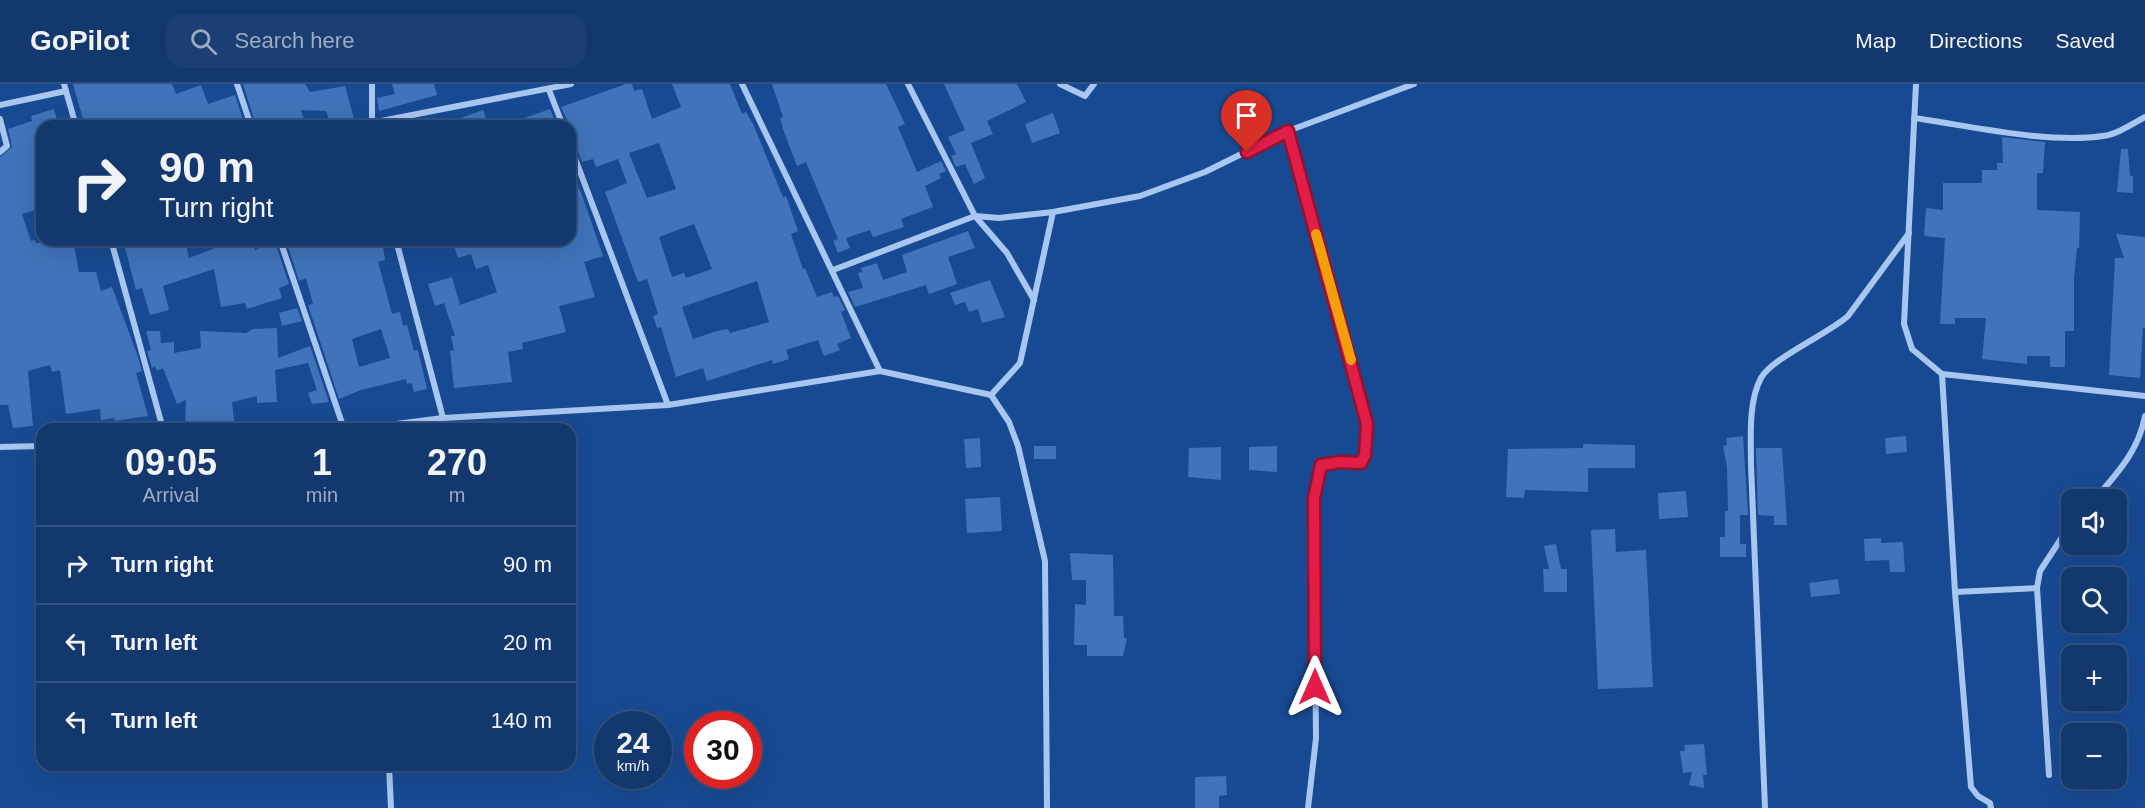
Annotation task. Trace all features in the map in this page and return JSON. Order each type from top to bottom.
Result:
[{"type":"street","points":[[64,84],[74,120]]},
{"type":"street","points":[[237,84],[249,120]]},
{"type":"street","points":[[371,120],[372,84]]},
{"type":"street","points":[[396,120],[571,84]]},
{"type":"street","points":[[742,84],[880,371]]},
{"type":"street","points":[[908,84],[975,216],[1007,253],[1034,300]]},
{"type":"street","points":[[1060,84],[1085,96],[1094,84]]},
{"type":"street","points":[[833,270],[975,216],[1017,217],[1140,196],[1205,172],[1288,131],[1414,84]]},
{"type":"street","points":[[1916,84],[1904,324],[1912,348],[1942,374],[2145,396]]},
{"type":"street","points":[[549,90],[561,120]]},
{"type":"street","points":[[0,105],[66,92]]},
{"type":"street","points":[[1914,118],[2040,136],[2104,136],[2145,117]]},
{"type":"street","points":[[0,119],[7,146],[0,152]]},
{"type":"street","points":[[1288,131],[1367,424],[1365,455],[1361,463],[1340,462],[1321,465],[1314,498],[1316,738],[1308,808]]},
{"type":"street","points":[[576,161],[668,405]]},
{"type":"street","points":[[991,395],[1020,363],[1053,212]]},
{"type":"street","points":[[1765,808],[1751,476],[1751,437],[1757,389],[1762,376],[1774,366],[1848,316],[1909,233]]},
{"type":"street","points":[[113,246],[162,423]]},
{"type":"street","points":[[282,246],[342,423]]},
{"type":"street","points":[[398,246],[443,418]]},
{"type":"street","points":[[404,423],[443,418],[668,405],[880,371],[991,395],[1009,422],[1018,446],[1045,561],[1047,808]]},
{"type":"street","points":[[1942,374],[1955,592],[1971,787],[1978,796],[1990,803],[1991,808]]},
{"type":"street","points":[[2103,489],[2135,450],[2141,436],[2145,416]]},
{"type":"street","points":[[0,447],[36,446]]},
{"type":"street","points":[[2049,775],[2037,588],[2040,571],[2061,539]]},
{"type":"street","points":[[1955,592],[2037,588]]},
{"type":"street","points":[[389,771],[391,808]]},
{"type":"building","points":[[73,84],[172,84],[176,94],[201,85],[208,104],[235,95],[243,120],[83,120]]},
{"type":"building","points":[[243,84],[305,84],[310,92],[345,86],[354,120],[329,120],[326,111],[301,110],[304,120],[254,120]]},
{"type":"building","points":[[392,84],[434,84],[437,95],[379,111],[377,98],[395,94]]},
{"type":"building","points":[[626,84],[632,84],[634,91],[642,89],[652,119],[681,107],[672,84],[730,84],[742,114],[746,112],[753,124],[783,197],[786,196],[798,231],[791,234],[803,269],[805,268],[817,297],[832,292],[834,297],[838,296],[845,310],[841,312],[851,338],[837,344],[840,350],[824,356],[818,340],[786,350],[789,359],[773,364],[772,360],[707,381],[703,368],[676,377],[661,327],[657,328],[653,316],[658,314],[647,279],[638,282],[605,192],[627,183],[618,159],[596,167],[593,159],[582,162],[576,146],[576,120],[567,120],[561,107]],"holes":[[[659,143],[676,189],[647,198],[629,153]],[[694,224],[712,269],[686,278],[684,273],[672,277],[659,237]],[[757,281],[769,322],[730,333],[728,329],[717,331],[693,339],[682,307]]]},
{"type":"building","points":[[772,84],[886,84],[905,124],[898,127],[917,172],[941,161],[946,171],[939,174],[941,178],[925,186],[933,207],[901,219],[904,227],[873,237],[870,230],[846,238],[850,248],[838,253],[833,241],[838,239],[806,162],[797,166],[783,129],[780,118],[783,117]]},
{"type":"building","points":[[944,84],[1017,84],[1026,102],[987,121],[993,134],[971,143],[985,178],[974,184],[965,164],[956,167],[951,156],[956,154],[948,137],[965,130]]},
{"type":"building","points":[[54,109],[57,120],[36,120],[36,210],[22,214],[31,241],[35,240],[36,246],[74,246],[79,272],[96,272],[101,291],[112,287],[142,371],[136,373],[148,416],[115,421],[114,418],[101,420],[100,409],[66,414],[60,370],[52,372],[50,365],[28,371],[33,426],[13,428],[8,405],[0,405],[0,157],[12,147],[8,129],[32,121],[31,116]]},
{"type":"building","points":[[550,109],[555,120],[518,120]]},
{"type":"building","points":[[483,110],[487,120],[455,120]]},
{"type":"building","points":[[1053,113],[1060,133],[1032,143],[1025,124]]},
{"type":"building","points":[[2002,137],[2045,142],[2043,173],[2037,173],[2037,210],[2080,212],[2079,248],[2077,248],[2074,278],[2074,331],[2065,331],[2065,367],[2050,367],[2050,356],[2027,356],[2027,364],[1982,359],[1986,318],[1955,318],[1955,324],[1940,324],[1945,238],[1924,236],[1926,208],[1943,210],[1943,183],[1982,183],[1982,170],[1997,170],[1997,163],[2003,163]]},
{"type":"building","points":[[2121,149],[2128,149],[2130,176],[2133,176],[2133,193],[2117,192]]},
{"type":"building","points":[[576,183],[603,256],[584,262],[595,297],[559,306],[566,332],[522,343],[523,349],[508,352],[512,382],[454,388],[450,351],[454,350],[451,336],[455,336],[444,303],[435,306],[428,284],[452,277],[460,305],[497,292],[488,265],[476,269],[471,254],[458,258],[454,246],[576,246]]},
{"type":"building","points":[[968,231],[975,248],[948,257],[957,284],[929,294],[926,285],[855,307],[848,292],[863,288],[858,273],[862,272],[861,268],[877,263],[883,280],[907,272],[902,255]]},
{"type":"building","points":[[2116,234],[2145,237],[2145,328],[2143,328],[2140,378],[2109,375],[2115,258],[2124,258]]},
{"type":"building","points":[[125,246],[186,246],[189,258],[215,248],[214,246],[237,246],[238,248],[254,246],[255,250],[265,246],[276,246],[289,284],[279,288],[282,298],[247,309],[245,303],[221,307],[214,269],[163,286],[169,310],[150,315],[142,288],[136,290]]},
{"type":"building","points":[[288,246],[383,246],[385,260],[378,262],[392,314],[400,312],[403,326],[407,325],[414,351],[418,350],[427,389],[414,392],[412,383],[407,384],[406,379],[361,390],[339,399],[308,305],[313,304],[306,278],[299,281]],"holes":[[[381,329],[390,358],[359,367],[352,339]]]},
{"type":"building","points":[[990,280],[1005,317],[982,323],[978,309],[969,312],[965,302],[955,305],[950,293]]},
{"type":"building","points":[[297,308],[302,321],[282,326],[279,313]]},
{"type":"building","points":[[277,328],[278,358],[310,346],[329,402],[312,404],[308,393],[317,390],[308,363],[275,370],[277,402],[257,403],[257,396],[232,402],[234,421],[185,423],[186,400],[177,404],[163,368],[157,371],[155,366],[152,368],[147,351],[151,350],[146,331],[160,331],[161,343],[174,342],[174,353],[201,348],[200,331],[246,333],[253,329]]},
{"type":"building","points":[[1743,436],[1748,515],[1740,515],[1740,544],[1746,544],[1746,557],[1720,557],[1720,537],[1725,537],[1725,511],[1728,511],[1727,467],[1723,446],[1727,445],[1726,438]]},
{"type":"building","points":[[1906,436],[1907,452],[1886,454],[1885,438]]},
{"type":"building","points":[[980,438],[981,467],[966,468],[964,439]]},
{"type":"building","points":[[1583,444],[1635,445],[1635,468],[1588,468],[1588,492],[1525,490],[1524,498],[1506,497],[1508,449],[1583,448]]},
{"type":"building","points":[[1034,446],[1056,446],[1056,459],[1034,459]]},
{"type":"building","points":[[1277,446],[1277,472],[1249,470],[1249,447]]},
{"type":"building","points":[[1221,447],[1221,480],[1188,477],[1189,448]]},
{"type":"building","points":[[1756,448],[1782,448],[1787,525],[1774,525],[1774,516],[1758,515]]},
{"type":"building","points":[[1686,491],[1688,517],[1659,519],[1658,493]]},
{"type":"building","points":[[1000,497],[1002,531],[967,533],[965,499]]},
{"type":"building","points":[[1615,529],[1616,552],[1646,550],[1653,687],[1598,689],[1591,530]]},
{"type":"building","points":[[1881,538],[1881,543],[1903,542],[1905,572],[1890,572],[1889,560],[1865,561],[1864,539]]},
{"type":"building","points":[[1556,544],[1561,569],[1567,569],[1567,592],[1544,592],[1543,569],[1549,569],[1544,546]]},
{"type":"building","points":[[1070,553],[1113,555],[1114,616],[1123,616],[1124,638],[1127,638],[1123,656],[1087,656],[1087,645],[1074,645],[1075,604],[1086,605],[1086,580],[1072,580]]},
{"type":"building","points":[[1838,579],[1840,594],[1811,597],[1809,583]]},
{"type":"building","points":[[1704,744],[1707,775],[1703,775],[1704,788],[1689,785],[1692,772],[1683,773],[1680,751],[1685,751],[1684,745]]},
{"type":"building","points":[[1226,776],[1227,795],[1219,796],[1219,808],[1195,808],[1195,777]]},
{"type":"slow traffic","points":[[1316,234],[1351,360]]},
{"type":"route","points":[[1247,152],[1288,131],[1367,424],[1365,455],[1361,463],[1340,462],[1321,465],[1314,498],[1315,687]]}]
